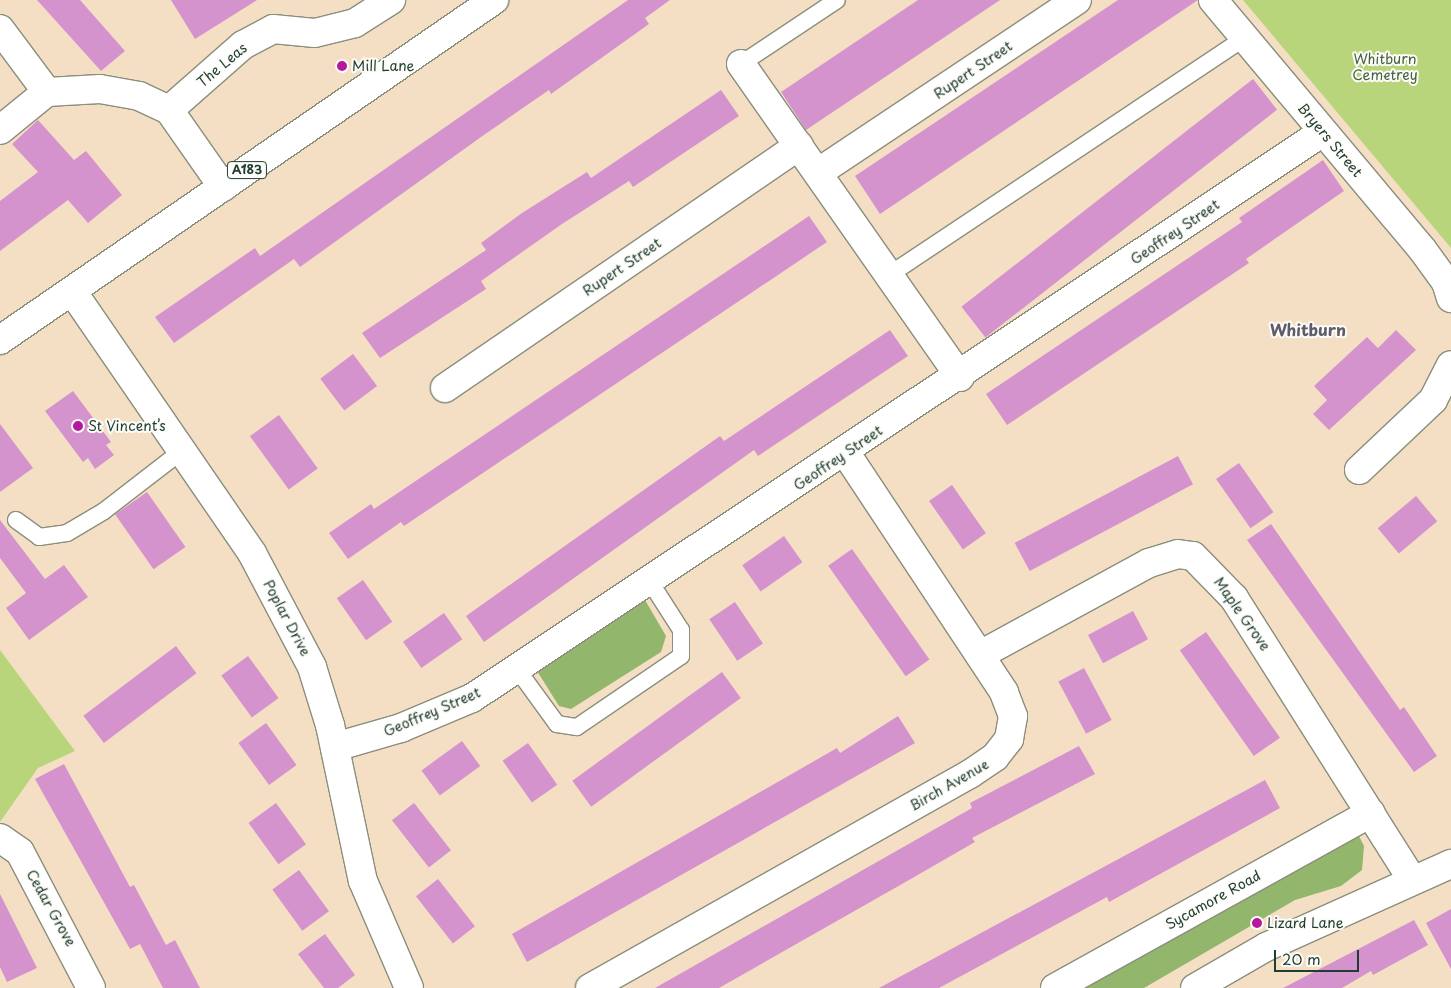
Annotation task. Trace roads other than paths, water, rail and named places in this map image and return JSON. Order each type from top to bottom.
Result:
[{"type":"street","name":"The Leas","points":[[169,110],[243,45],[273,29],[315,33],[355,23],[390,0]]},
{"type":"street","name":"A183","points":[[0,340],[494,0]]},
{"type":"street","name":"Rupert Street","points":[[819,172],[1077,0]]},
{"type":"street","name":"Bryers Street","points":[[1212,0],[1323,132],[1449,290]]},
{"type":"street","points":[[0,29],[47,92]]},
{"type":"street","points":[[741,64],[819,172],[960,377]]},
{"type":"street","points":[[0,130],[47,92],[100,89],[139,96],[169,110],[222,187]]},
{"type":"street","name":"Geoffrey Street","points":[[335,747],[401,728],[472,698],[517,670],[960,377],[1323,132]]},
{"type":"street","name":"Rupert Street","points":[[445,388],[799,146]]},
{"type":"street","name":"Poplar Drive","points":[[72,291],[182,450],[286,613],[312,667],[335,747],[363,882],[409,988]]},
{"type":"street","points":[[1359,470],[1433,400],[1451,365]]},
{"type":"street","name":"Birch Avenue","points":[[590,988],[995,758],[1009,739],[1012,716],[1004,692],[846,453]]},
{"type":"street","name":"Maple Grove","points":[[980,655],[1149,563],[1178,554],[1193,556],[1234,598],[1412,880]]},
{"type":"street","name":"Sycamore Road","points":[[1055,988],[1371,813]]},
{"type":"street","name":"Cedar Grove","points":[[0,838],[20,852],[91,988]]},
{"type":"street","points":[[1195,988],[1266,947],[1451,864]]},
{"type":"lane","points":[[741,64],[837,0]]},
{"type":"lane","points":[[889,275],[1244,38]]},
{"type":"lane","points":[[16,520],[39,537],[67,534],[104,511],[182,450]]},
{"type":"lane","points":[[517,670],[557,724],[578,727],[681,656],[681,630],[651,583]]},
{"type":"place","name":"Mill Lane","points":[[342,66]]},
{"type":"place","name":"St Vincent’s","points":[[78,426]]},
{"type":"place","name":"Lizard Lane","points":[[1257,923]]},
{"type":"district","name":"Whitburn","points":[[1308,329]]},
{"type":"park label","name":"Whitburn Cemetrey","points":[[1385,68]]}]
